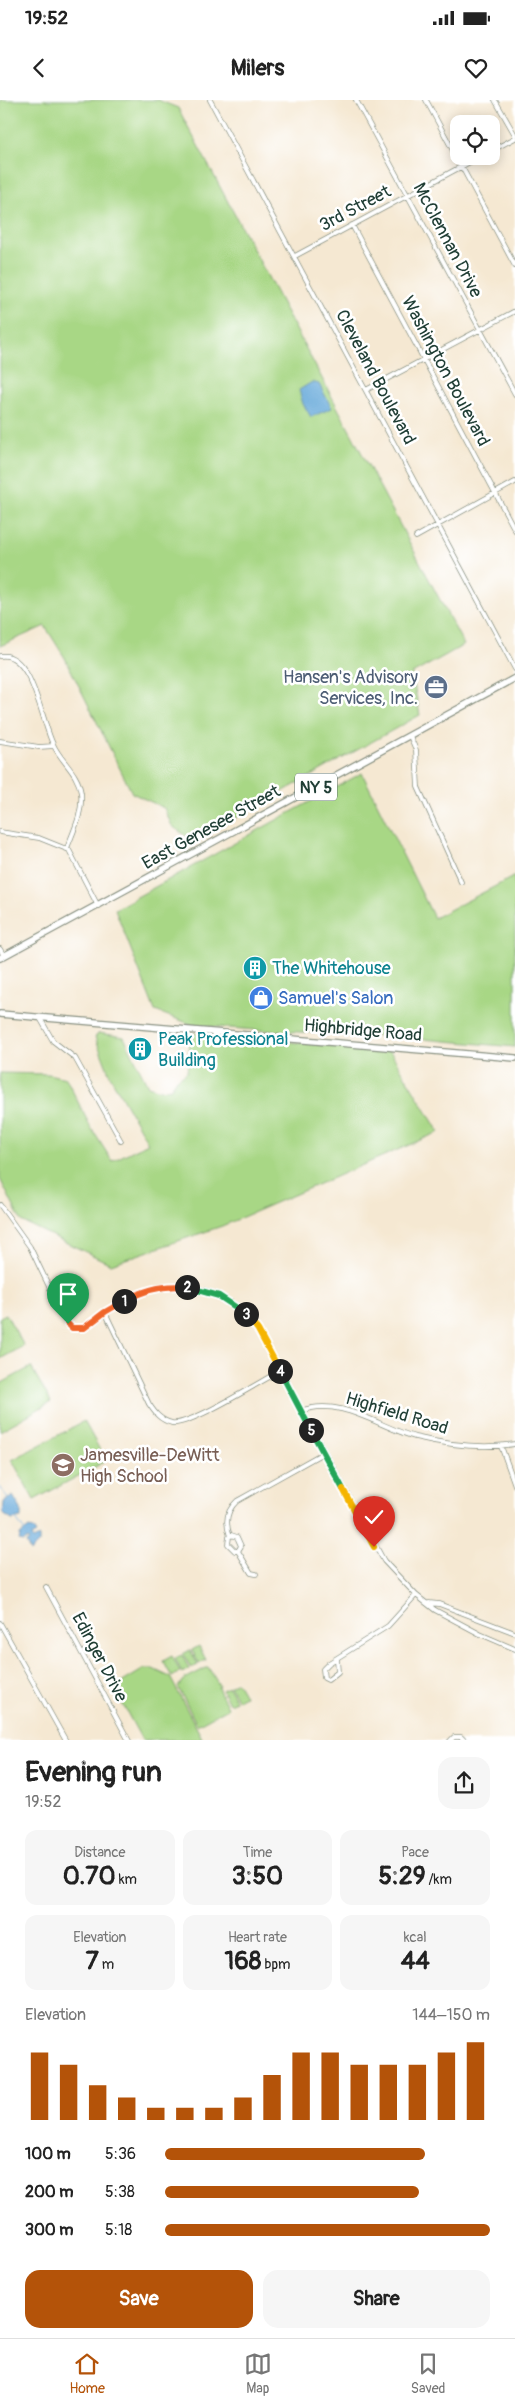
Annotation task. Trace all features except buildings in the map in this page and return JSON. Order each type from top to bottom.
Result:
[{"type":"main road","name":"East Genesee Street","points":[[2,957],[515,678]]},
{"type":"main road","name":"Highbridge Road","points":[[0,1014],[515,1058]]},
{"type":"street","name":"Cleveland Boulevard","points":[[210,100],[515,669]]},
{"type":"street","name":"McClennan Drive","points":[[356,100],[515,394]]},
{"type":"street","points":[[426,100],[515,266]]},
{"type":"street","points":[[495,100],[515,137],[500,146]]},
{"type":"street","name":"3rd Street","points":[[295,256],[462,166]]},
{"type":"street","name":"Washington Boulevard","points":[[352,225],[515,530]]},
{"type":"street","points":[[366,390],[515,311]]},
{"type":"street","points":[[416,537],[515,482]]},
{"type":"street","points":[[0,656],[10,656],[22,664],[54,746],[72,770],[81,791],[81,810],[67,848]]},
{"type":"street","points":[[410,736],[417,757],[418,787],[462,882]]},
{"type":"street","points":[[0,741],[39,747],[54,746]]},
{"type":"street","points":[[0,832],[39,838],[67,848],[74,856],[98,906]]},
{"type":"street","points":[[0,949],[2,957]]},
{"type":"street","points":[[40,1018],[53,1041],[75,1058],[121,1141]]},
{"type":"street","points":[[0,1205],[30,1247],[68,1324],[72,1328],[84,1328],[105,1312],[154,1288],[178,1286],[208,1292],[232,1303],[249,1317],[374,1547],[384,1561],[416,1594],[435,1610],[515,1650]]},
{"type":"street","points":[[105,1312],[149,1404],[159,1417],[172,1422],[179,1423],[196,1417],[280,1371]]},
{"type":"street","name":"Highfield Road","points":[[301,1411],[314,1408],[345,1410],[415,1437],[469,1446],[515,1444]]},
{"type":"street","points":[[501,1446],[515,1485]]},
{"type":"street","points":[[256,1574],[251,1573],[238,1550],[231,1548],[228,1541],[230,1536],[226,1523],[228,1512],[236,1501],[323,1453]]},
{"type":"street","points":[[230,1536],[235,1536],[240,1541],[241,1546],[238,1550]]},
{"type":"street","name":"Edinger Drive","points":[[46,1587],[129,1740]]},
{"type":"street","points":[[337,1659],[338,1672],[328,1680],[324,1678],[323,1669],[337,1659],[388,1626],[416,1594]]},
{"type":"street","points":[[429,1603],[439,1604],[515,1633]]},
{"type":"street","points":[[0,1623],[66,1740]]},
{"type":"street","points":[[450,1740],[454,1737],[461,1737],[465,1740]]},
{"type":"green space","points":[[0,100],[158,100],[178,108],[464,645],[412,674],[420,715],[223,825],[189,838],[172,826],[164,808],[132,793],[65,658],[45,626],[0,646]]},
{"type":"green space","points":[[362,773],[434,918],[515,876],[515,1047],[387,1036],[193,1025],[155,1011],[115,909]]},
{"type":"green space","points":[[99,1033],[124,1037],[148,1086],[161,1090],[171,1088],[177,1079],[187,1072],[191,1033],[390,1051],[439,1132],[222,1226],[111,1264],[21,1221],[0,1179],[0,1073],[48,1074],[66,1078],[90,1126],[112,1161],[148,1143],[111,1078],[95,1037]]},
{"type":"green space","points":[[6,1314],[24,1346],[0,1359],[0,1317]]},
{"type":"green space","points":[[31,1367],[51,1402],[0,1431],[0,1384]]},
{"type":"green space","points":[[84,1421],[106,1461],[34,1500],[12,1460]]},
{"type":"green space","points":[[199,1646],[206,1660],[199,1664],[192,1650]]},
{"type":"green space","points":[[190,1650],[198,1665],[191,1668],[183,1654]]},
{"type":"green space","points":[[182,1655],[189,1669],[182,1673],[175,1658]]},
{"type":"green space","points":[[172,1656],[180,1672],[172,1677],[163,1661]]},
{"type":"green space","points":[[208,1667],[219,1685],[218,1688],[228,1708],[197,1725],[178,1687],[183,1680]]},
{"type":"green space","points":[[144,1669],[153,1669],[170,1677],[203,1740],[142,1740],[117,1694],[121,1683]]},
{"type":"green space","points":[[237,1682],[245,1696],[238,1700],[230,1686]]},
{"type":"green space","points":[[229,1687],[236,1701],[229,1704],[222,1690]]},
{"type":"water","points":[[312,382],[319,384],[332,408],[311,417],[303,404],[299,390]]},
{"type":"water","points":[[13,1496],[21,1509],[21,1518],[12,1520],[3,1514],[4,1502]]},
{"type":"water","points":[[29,1528],[33,1529],[36,1534],[31,1537],[33,1540],[39,1537],[39,1543],[30,1552],[26,1543],[29,1541],[28,1539],[23,1542],[19,1541],[20,1535]]},
{"type":"waterway","points":[[0,1487],[8,1499]]},
{"type":"waterway","points":[[16,1519],[25,1532]]},
{"type":"place","name":"Hansen's Advisory Services, Inc.","points":[[436,687]]},
{"type":"place","name":"The Whitehouse","points":[[255,968]]},
{"type":"place","name":"Samuel's Salon","points":[[261,998]]},
{"type":"place","name":"Peak Professional Building","points":[[140,1049]]},
{"type":"place","name":"Jamesville-DeWitt High School","points":[[63,1465]]},
{"type":"route","points":[[68,1324],[72,1328],[77,1329],[90,1326],[105,1312],[127,1300],[154,1288],[165,1286],[178,1286],[208,1292],[241,1309],[258,1330],[374,1547]]}]
